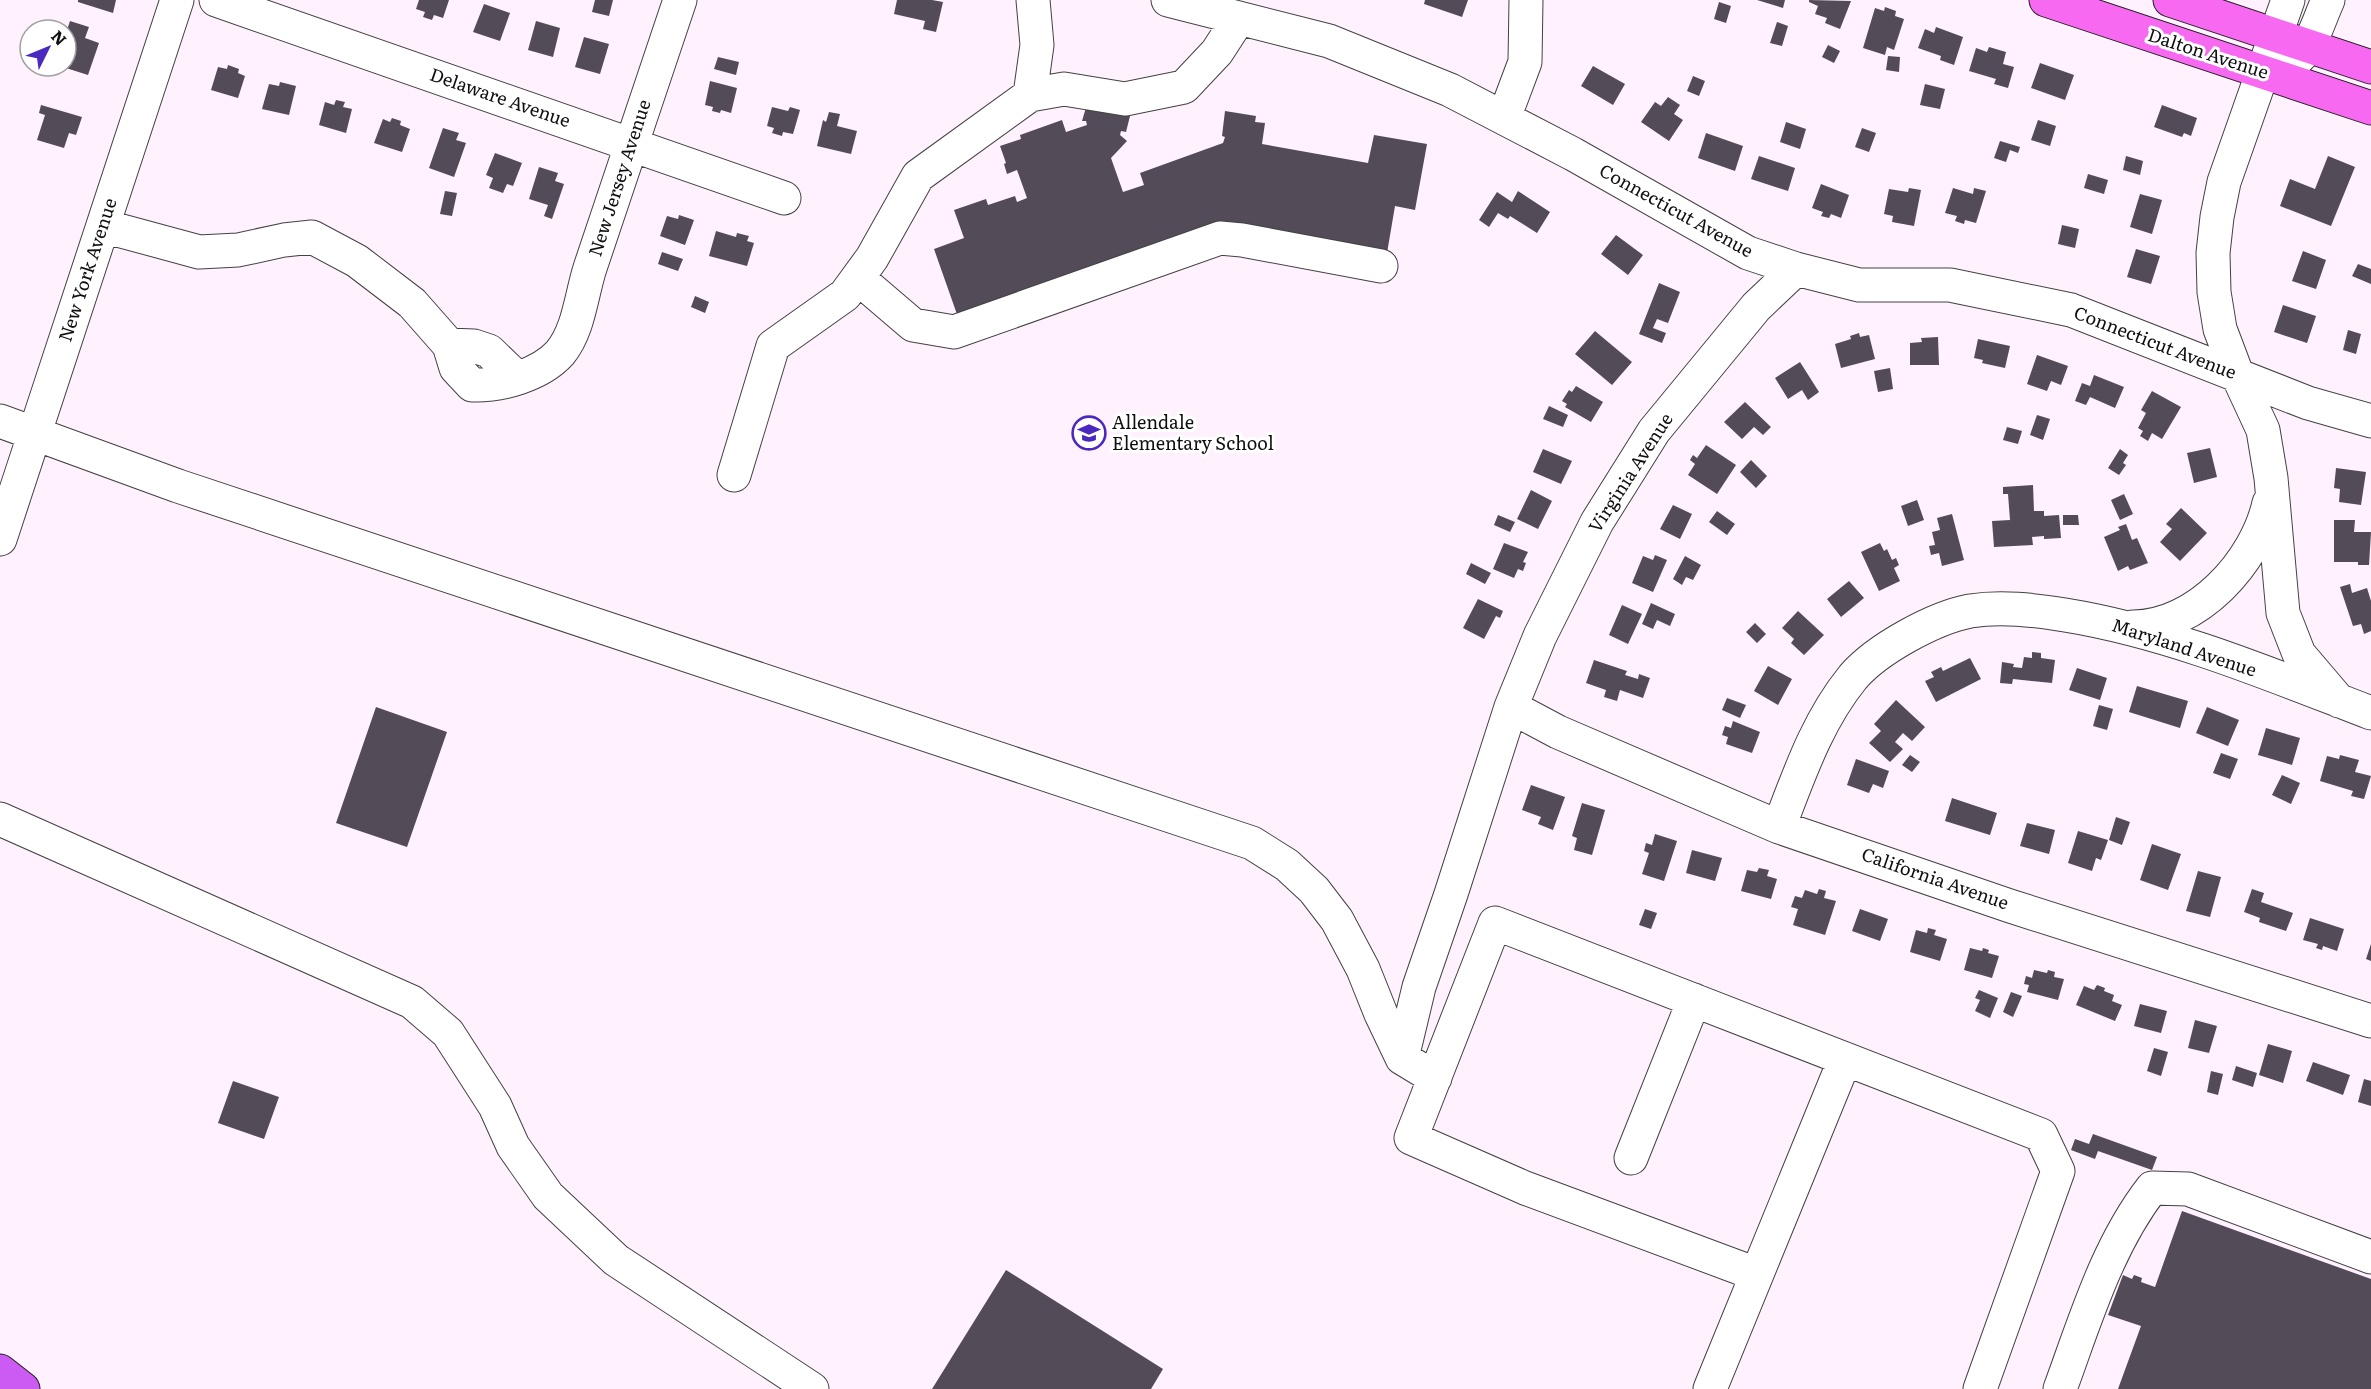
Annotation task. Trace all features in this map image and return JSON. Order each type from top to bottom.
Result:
[{"type":"highway","points":[[0,1371],[22,1389]]},
{"type":"main road","name":"Dalton Avenue","points":[[2046,0],[2371,108]]},
{"type":"main road","points":[[2170,0],[2371,67]]},
{"type":"street","name":"New York Avenue","points":[[0,539],[177,0]]},
{"type":"street","name":"Delaware Avenue","points":[[216,0],[632,143],[784,198]]},
{"type":"street","name":"New Jersey Avenue","points":[[103,226],[199,252],[238,250],[284,240],[312,237],[357,261],[412,303],[449,345],[456,368],[472,385],[489,386],[538,369],[558,354],[571,337],[588,275],[680,0]]},
{"type":"street","points":[[1030,95],[1037,45],[1033,0]]},
{"type":"street","name":"Connecticut Avenue","points":[[1168,0],[1329,41],[1450,90],[1573,153],[1748,253],[1796,269],[1859,285],[1950,285],[2070,310],[2308,403],[2371,421]]},
{"type":"street","points":[[1504,118],[1526,63],[1526,0]]},
{"type":"street","points":[[2288,0],[2224,182],[2213,253],[2214,292],[2220,329],[2237,375],[2263,430],[2271,478],[2283,613],[2299,654],[2339,701]]},
{"type":"street","points":[[2262,72],[2278,71],[2289,66],[2310,46],[2328,0]]},
{"type":"street","points":[[734,475],[773,346],[846,295],[872,258],[918,176],[1030,95],[1064,88],[1125,99],[1184,87],[1216,52],[1239,18]]},
{"type":"street","points":[[858,278],[913,325],[954,332],[1220,238],[1381,266]]},
{"type":"street","name":"Virginia Avenue","points":[[1402,1058],[1419,987],[1511,707],[1540,636],[1597,522],[1654,431],[1749,315],[1796,269]]},
{"type":"street","points":[[0,422],[34,432],[178,486],[1252,843],[1287,865],[1314,890],[1337,920],[1364,969],[1381,1014],[1402,1058],[1435,1078]]},
{"type":"street","points":[[2122,627],[2144,627],[2183,615],[2220,586],[2248,554],[2259,535],[2271,495]]},
{"type":"street","name":"Maryland Avenue","points":[[1779,827],[1811,744],[1835,702],[1855,675],[1893,645],[1931,623],[1970,611],[2027,609],[2093,620],[2166,638],[2371,713]]},
{"type":"street","name":"California Avenue","points":[[1511,707],[1558,732],[1779,827],[2010,906],[2371,1021]]},
{"type":"street","points":[[0,819],[412,1002],[448,1033],[495,1106],[513,1146],[548,1196],[616,1260],[812,1389]]},
{"type":"street","points":[[1756,1274],[1525,1188],[1411,1138],[1495,922],[2041,1135],[2058,1171],[1980,1389]]},
{"type":"street","points":[[1631,1158],[1694,1000]]},
{"type":"street","points":[[1710,1389],[1845,1059]]},
{"type":"street","points":[[2060,1389],[2095,1292],[2136,1209],[2152,1188],[2188,1189],[2371,1257]]},
{"type":"building","points":[[78,0],[116,0],[113,13],[78,2]]},
{"type":"building","points":[[419,0],[449,0],[443,18],[434,15],[432,20],[423,17],[425,12],[416,9]]},
{"type":"building","points":[[595,0],[613,0],[609,16],[592,12]]},
{"type":"building","points":[[897,0],[943,2],[936,32],[923,29],[925,21],[894,14]]},
{"type":"building","points":[[1425,0],[1468,0],[1462,17],[1424,4]]},
{"type":"building","points":[[1757,0],[1785,0],[1783,8]]},
{"type":"building","points":[[1809,0],[1851,1],[1840,29],[1825,23],[1827,18],[1815,14],[1818,6]]},
{"type":"building","points":[[1719,2],[1731,6],[1726,23],[1714,19]]},
{"type":"building","points":[[484,4],[510,13],[500,41],[473,32]]},
{"type":"building","points":[[1885,7],[1896,11],[1895,16],[1904,19],[1894,50],[1887,47],[1885,55],[1863,48],[1875,8],[1884,11]]},
{"type":"building","points":[[536,21],[560,28],[553,57],[528,50]]},
{"type":"building","points":[[1777,22],[1788,26],[1782,46],[1770,43]]},
{"type":"building","points":[[78,24],[89,27],[85,38],[99,43],[88,75],[78,72]]},
{"type":"building","points":[[1936,27],[1963,37],[1954,65],[1940,60],[1941,56],[1918,48],[1925,29],[1934,33]]},
{"type":"building","points":[[584,37],[609,44],[600,74],[575,67]]},
{"type":"building","points":[[1828,45],[1840,51],[1834,63],[1822,57]]},
{"type":"building","points":[[1989,47],[2006,52],[2003,64],[2014,67],[2008,88],[1994,84],[1996,79],[1969,71],[1976,48],[1987,52]]},
{"type":"building","points":[[1888,56],[1900,57],[1899,72],[1886,70]]},
{"type":"building","points":[[718,57],[739,62],[736,75],[714,69]]},
{"type":"building","points":[[2040,63],[2074,75],[2065,100],[2031,88]]},
{"type":"building","points":[[228,65],[239,69],[238,73],[245,76],[238,98],[211,90],[218,67],[227,69]]},
{"type":"building","points":[[1593,66],[1625,84],[1613,105],[1581,86]]},
{"type":"building","points":[[1693,76],[1705,81],[1699,96],[1687,91]]},
{"type":"building","points":[[710,81],[737,88],[731,113],[721,110],[720,113],[712,111],[713,107],[705,105]]},
{"type":"building","points":[[280,82],[296,86],[289,115],[262,109],[269,84],[279,86]]},
{"type":"building","points":[[1925,84],[1945,89],[1940,109],[1920,105]]},
{"type":"building","points":[[1668,97],[1680,105],[1674,114],[1683,120],[1669,141],[1641,122],[1655,102],[1661,106]]},
{"type":"building","points":[[336,100],[345,102],[343,107],[352,109],[346,133],[319,125],[325,102],[334,105]]},
{"type":"building","points":[[1087,104],[1130,116],[1126,132],[1121,131],[1120,135],[1127,141],[1111,158],[1123,192],[1144,185],[1140,173],[1223,143],[1225,111],[1256,116],[1255,122],[1265,123],[1262,144],[1368,163],[1374,135],[1427,144],[1415,210],[1395,206],[1386,259],[1232,231],[959,320],[934,249],[964,238],[954,210],[986,199],[988,205],[1015,196],[1017,202],[1027,198],[1017,170],[1007,174],[1000,146],[1021,139],[1020,135],[1062,120],[1066,132],[1087,125],[1086,121],[1082,121]]},
{"type":"building","points":[[41,105],[82,117],[76,135],[69,133],[64,148],[37,140],[45,115],[39,113]]},
{"type":"building","points":[[2162,105],[2197,118],[2191,136],[2184,133],[2182,137],[2154,127]]},
{"type":"building","points":[[772,107],[788,111],[790,107],[800,110],[793,134],[783,132],[782,136],[772,133],[774,128],[767,126]]},
{"type":"building","points":[[829,112],[840,114],[837,126],[857,131],[851,154],[817,146],[823,120],[826,122]]},
{"type":"building","points":[[392,118],[401,121],[400,125],[410,129],[402,152],[374,143],[383,119],[390,122]]},
{"type":"building","points":[[2038,120],[2056,126],[2050,146],[2031,140]]},
{"type":"building","points":[[1786,122],[1806,129],[1800,149],[1780,142]]},
{"type":"building","points":[[443,128],[459,133],[456,140],[466,143],[454,177],[429,168]]},
{"type":"building","points":[[1862,128],[1876,133],[1869,152],[1855,147]]},
{"type":"building","points":[[1706,133],[1743,146],[1735,171],[1698,158]]},
{"type":"building","points":[[2000,141],[2020,147],[2018,153],[2010,150],[2006,162],[1994,158]]},
{"type":"building","points":[[495,153],[522,163],[513,186],[507,184],[503,193],[489,188],[493,178],[486,175]]},
{"type":"building","points":[[1759,156],[1795,168],[1788,191],[1751,179]]},
{"type":"building","points":[[2126,156],[2143,161],[2140,175],[2123,170]]},
{"type":"building","points":[[2328,156],[2355,167],[2331,226],[2280,206],[2290,179],[2315,189]]},
{"type":"building","points":[[539,167],[558,173],[555,181],[564,184],[552,219],[544,216],[548,205],[529,199]]},
{"type":"building","points":[[2088,174],[2108,180],[2104,194],[2084,188]]},
{"type":"building","points":[[1821,184],[1849,195],[1841,218],[1831,214],[1829,218],[1821,216],[1823,212],[1812,208]]},
{"type":"building","points":[[1909,188],[1921,190],[1914,226],[1892,222],[1893,216],[1884,214],[1889,189],[1908,192]]},
{"type":"building","points":[[1953,188],[1973,194],[1974,188],[1986,191],[1976,223],[1965,220],[1964,224],[1955,221],[1957,216],[1945,213]]},
{"type":"building","points":[[445,191],[457,193],[452,216],[440,214]]},
{"type":"building","points":[[1518,191],[1550,212],[1537,233],[1510,216],[1508,219],[1498,213],[1489,227],[1479,220],[1497,192],[1512,202]]},
{"type":"building","points":[[2140,194],[2162,200],[2152,234],[2130,227]]},
{"type":"building","points":[[679,215],[694,220],[685,245],[660,236],[667,216],[678,219]]},
{"type":"building","points":[[2062,225],[2079,229],[2075,248],[2058,244]]},
{"type":"building","points":[[716,231],[736,237],[737,233],[749,236],[747,241],[754,243],[747,266],[709,256]]},
{"type":"building","points":[[1616,235],[1643,255],[1628,275],[1601,254]]},
{"type":"building","points":[[2136,249],[2160,256],[2151,284],[2127,277]]},
{"type":"building","points":[[2303,251],[2326,260],[2316,289],[2292,281]]},
{"type":"building","points":[[662,252],[683,259],[678,271],[658,264]]},
{"type":"building","points":[[2358,264],[2371,269],[2371,284],[2352,276]]},
{"type":"building","points":[[1659,283],[1680,292],[1668,323],[1657,319],[1653,328],[1666,333],[1662,343],[1639,334]]},
{"type":"building","points":[[695,296],[709,302],[705,313],[691,307]]},
{"type":"building","points":[[2283,305],[2316,316],[2307,343],[2274,332]]},
{"type":"building","points":[[2348,330],[2361,334],[2356,354],[2343,350]]},
{"type":"building","points":[[1595,331],[1632,362],[1612,385],[1575,354]]},
{"type":"building","points":[[1859,333],[1860,337],[1869,335],[1875,359],[1841,368],[1835,344],[1851,339],[1850,336]]},
{"type":"building","points":[[1938,337],[1939,365],[1910,365],[1910,343],[1922,342],[1921,338]]},
{"type":"building","points":[[1978,339],[2010,346],[2005,368],[1982,363],[1983,360],[1974,358]]},
{"type":"building","points":[[2037,355],[2068,366],[2061,385],[2051,381],[2047,391],[2027,384]]},
{"type":"building","points":[[1800,362],[1819,392],[1808,400],[1802,390],[1788,399],[1775,378]]},
{"type":"building","points":[[1890,368],[1893,389],[1878,392],[1874,371]]},
{"type":"building","points":[[2094,375],[2124,387],[2115,408],[2090,397],[2086,405],[2075,401],[2082,383],[2090,386]]},
{"type":"building","points":[[1576,386],[1603,402],[1591,422],[1565,407],[1567,404],[1562,401],[1569,390],[1572,392]]},
{"type":"building","points":[[2152,391],[2181,407],[2162,439],[2152,433],[2148,441],[2140,436],[2143,431],[2138,428],[2146,413],[2141,410]]},
{"type":"building","points":[[1745,402],[1771,427],[1763,435],[1754,427],[1742,439],[1724,422]]},
{"type":"building","points":[[1549,406],[1568,415],[1563,427],[1543,419]]},
{"type":"building","points":[[2037,415],[2050,419],[2043,440],[2030,435]]},
{"type":"building","points":[[2007,427],[2022,431],[2018,444],[2003,440]]},
{"type":"building","points":[[1706,445],[1736,465],[1717,494],[1688,475],[1695,464],[1690,460],[1693,455],[1697,458]]},
{"type":"building","points":[[2210,448],[2217,477],[2194,483],[2187,453]]},
{"type":"building","points":[[1543,449],[1572,461],[1561,484],[1533,472]]},
{"type":"building","points":[[2120,449],[2128,455],[2123,463],[2126,465],[2119,475],[2108,468]]},
{"type":"building","points":[[1751,460],[1767,476],[1756,488],[1740,472]]},
{"type":"building","points":[[2336,468],[2366,472],[2361,505],[2339,502],[2340,489],[2334,488]]},
{"type":"building","points":[[2033,485],[2034,511],[2044,511],[2044,516],[2059,515],[2061,538],[2032,537],[2033,545],[1994,547],[1992,521],[2010,520],[2008,494],[2003,494],[2003,487]]},
{"type":"building","points":[[1531,490],[1552,501],[1538,529],[1517,519]]},
{"type":"building","points":[[2124,494],[2133,514],[2120,520],[2111,500]]},
{"type":"building","points":[[1917,500],[1924,520],[1908,526],[1901,506]]},
{"type":"building","points":[[1673,505],[1692,514],[1680,539],[1660,529]]},
{"type":"building","points":[[2181,508],[2207,533],[2180,561],[2160,542],[2172,529],[2166,524]]},
{"type":"building","points":[[1717,511],[1735,524],[1727,535],[1709,522]]},
{"type":"building","points":[[1952,514],[1964,560],[1942,566],[1939,553],[1931,555],[1929,546],[1935,545],[1932,532],[1940,530],[1937,518]]},
{"type":"building","points":[[1498,515],[1515,522],[1510,532],[1494,525]]},
{"type":"building","points":[[2063,515],[2078,515],[2079,525],[2063,525]]},
{"type":"building","points":[[2334,520],[2355,520],[2354,532],[2371,532],[2369,565],[2358,565],[2358,562],[2334,562]]},
{"type":"building","points":[[2126,524],[2132,540],[2137,538],[2148,563],[2130,570],[2128,566],[2118,571],[2104,537],[2120,530],[2118,527]]},
{"type":"building","points":[[1504,543],[1528,552],[1523,562],[1526,563],[1523,571],[1518,569],[1514,578],[1493,569]]},
{"type":"building","points":[[1880,543],[1884,551],[1887,549],[1892,560],[1896,558],[1899,565],[1894,568],[1900,581],[1879,591],[1861,552]]},
{"type":"building","points":[[1655,555],[1667,560],[1653,592],[1632,583],[1643,556],[1653,560]]},
{"type":"building","points":[[1685,556],[1701,565],[1693,580],[1686,577],[1682,585],[1673,579]]},
{"type":"building","points":[[1471,563],[1491,573],[1485,584],[1466,574]]},
{"type":"building","points":[[1849,581],[1864,598],[1841,617],[1827,599]]},
{"type":"building","points":[[2350,584],[2352,593],[2367,588],[2371,601],[2371,631],[2364,634],[2361,624],[2353,626],[2340,587]]},
{"type":"building","points":[[1478,599],[1503,611],[1500,618],[1496,616],[1484,639],[1463,628]]},
{"type":"building","points":[[1651,603],[1675,614],[1670,626],[1657,620],[1653,629],[1642,624]]},
{"type":"building","points":[[1622,605],[1642,614],[1628,644],[1609,635]]},
{"type":"building","points":[[1798,611],[1824,635],[1804,655],[1791,643],[1794,639],[1782,628]]},
{"type":"building","points":[[1755,623],[1766,634],[1757,643],[1746,632]]},
{"type":"building","points":[[2032,652],[2041,653],[2041,658],[2055,660],[2052,683],[2013,679],[2012,684],[2000,683],[2002,662],[2022,668],[2024,657],[2032,658]]},
{"type":"building","points":[[1970,658],[1981,679],[1936,702],[1925,681],[1934,677],[1931,672],[1941,667],[1943,671]]},
{"type":"building","points":[[1594,660],[1627,671],[1625,675],[1638,679],[1639,674],[1650,678],[1643,698],[1620,690],[1617,701],[1604,697],[1606,690],[1586,683]]},
{"type":"building","points":[[1768,666],[1792,679],[1778,705],[1754,691]]},
{"type":"building","points":[[2077,668],[2107,678],[2100,700],[2069,690]]},
{"type":"building","points":[[2137,686],[2188,701],[2180,728],[2129,712]]},
{"type":"building","points":[[1727,698],[1746,705],[1740,718],[1722,710]]},
{"type":"building","points":[[1896,700],[1925,727],[1912,741],[1903,733],[1895,742],[1903,749],[1890,762],[1869,743],[1881,731],[1874,724]]},
{"type":"building","points":[[2099,705],[2113,709],[2107,730],[2093,726]]},
{"type":"building","points":[[376,707],[447,732],[407,847],[336,823]]},
{"type":"building","points":[[2207,707],[2239,720],[2228,746],[2196,733]]},
{"type":"building","points":[[1733,721],[1760,732],[1752,753],[1726,744],[1728,737],[1722,735],[1725,726],[1731,728]]},
{"type":"building","points":[[2266,728],[2300,738],[2292,765],[2258,755]]},
{"type":"building","points":[[2221,753],[2238,759],[2230,779],[2213,773]]},
{"type":"building","points":[[1910,755],[1920,762],[1912,772],[1902,765]]},
{"type":"building","points":[[2340,755],[2359,760],[2355,772],[2371,776],[2364,799],[2351,796],[2353,791],[2320,781],[2327,756],[2339,759]]},
{"type":"building","points":[[1856,759],[1889,771],[1883,788],[1873,784],[1869,793],[1847,785]]},
{"type":"building","points":[[2282,775],[2300,783],[2291,804],[2272,795]]},
{"type":"building","points":[[1531,785],[1565,797],[1553,830],[1538,824],[1541,817],[1522,810]]},
{"type":"building","points":[[1952,798],[1997,813],[1990,835],[1945,821]]},
{"type":"building","points":[[1582,803],[1605,810],[1592,855],[1574,850],[1577,838],[1572,836]]},
{"type":"building","points":[[2116,817],[2130,822],[2122,845],[2109,840]]},
{"type":"building","points":[[2027,823],[2055,830],[2049,854],[2020,846]]},
{"type":"building","points":[[2078,831],[2108,840],[2101,860],[2096,858],[2092,871],[2068,863]]},
{"type":"building","points":[[1655,834],[1677,841],[1664,881],[1642,874],[1649,853],[1644,851],[1646,843],[1652,845]]},
{"type":"building","points":[[2152,844],[2181,854],[2168,890],[2140,880]]},
{"type":"building","points":[[1692,850],[1722,858],[1715,881],[1686,873]]},
{"type":"building","points":[[1759,868],[1769,870],[1767,876],[1777,879],[1771,899],[1741,891],[1747,870],[1757,872]]},
{"type":"building","points":[[2198,871],[2221,877],[2210,917],[2186,911]]},
{"type":"building","points":[[1819,889],[1826,891],[1824,898],[1836,901],[1825,935],[1793,925],[1798,909],[1791,907],[1795,896],[1802,898],[1805,890],[1817,894]]},
{"type":"building","points":[[2252,889],[2264,893],[2261,902],[2293,913],[2286,931],[2259,922],[2260,918],[2244,912]]},
{"type":"building","points":[[1645,909],[1657,913],[1651,929],[1639,925]]},
{"type":"building","points":[[1860,909],[1888,919],[1880,941],[1852,931]]},
{"type":"building","points":[[2310,918],[2344,929],[2337,951],[2323,946],[2322,950],[2316,948],[2318,944],[2303,940]]},
{"type":"building","points":[[1928,928],[1936,930],[1934,935],[1947,939],[1940,961],[1910,952],[1916,930],[1927,933]]},
{"type":"building","points":[[2371,944],[2371,961],[2366,959]]},
{"type":"building","points":[[1970,948],[1982,951],[1983,948],[1989,950],[1988,953],[1999,956],[1992,978],[1964,970]]},
{"type":"building","points":[[2034,970],[2055,972],[2054,977],[2064,979],[2058,1000],[2027,992],[2029,985],[2024,984],[2026,976],[2032,978]]},
{"type":"building","points":[[2097,985],[2114,995],[2112,1001],[2122,1005],[2115,1021],[2076,1005],[2084,986],[2094,990]]},
{"type":"building","points":[[1979,990],[1998,998],[1990,1018],[1975,1011],[1980,1000],[1975,998]]},
{"type":"building","points":[[2011,992],[2022,996],[2013,1017],[2003,1012]]},
{"type":"building","points":[[2140,1004],[2167,1011],[2161,1033],[2134,1026]]},
{"type":"building","points":[[2195,1020],[2217,1026],[2209,1053],[2188,1048]]},
{"type":"building","points":[[2268,1044],[2292,1051],[2283,1083],[2259,1075]]},
{"type":"building","points":[[2154,1048],[2168,1052],[2161,1076],[2147,1071]]},
{"type":"building","points":[[2313,1062],[2350,1075],[2343,1095],[2306,1081]]},
{"type":"building","points":[[2236,1066],[2257,1073],[2253,1087],[2232,1080]]},
{"type":"building","points":[[2211,1071],[2223,1074],[2218,1095],[2207,1092]]},
{"type":"building","points":[[2364,1079],[2371,1081],[2371,1106],[2358,1102]]},
{"type":"building","points":[[233,1081],[279,1097],[264,1139],[218,1123]]},
{"type":"building","points":[[2093,1134],[2157,1157],[2152,1170],[2098,1151],[2095,1159],[2071,1150],[2075,1139],[2089,1144]]},
{"type":"building","points":[[2182,1211],[2371,1279],[2371,1389],[2118,1389],[2141,1326],[2108,1315],[2123,1275],[2132,1279],[2134,1275],[2142,1278],[2141,1282],[2155,1287]]},
{"type":"building","points":[[1006,1270],[1163,1369],[1151,1389],[932,1389]]},
{"type":"place","name":"Allendale Elementary School","points":[[1089,433]]}]
